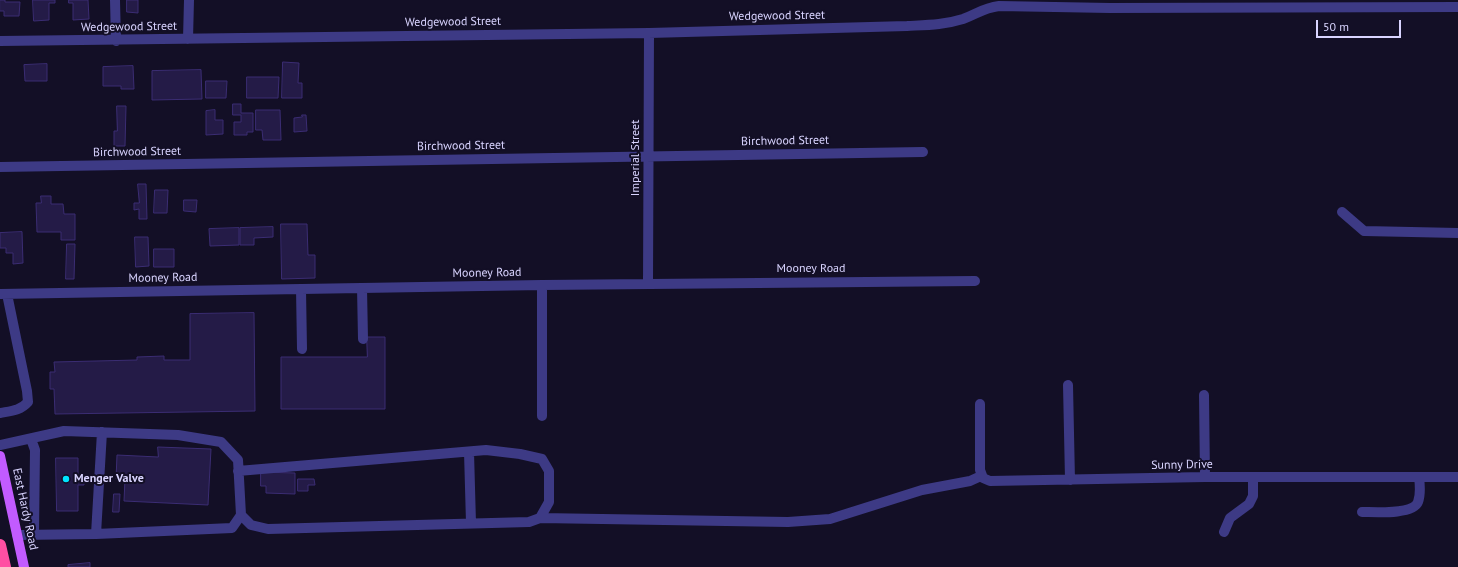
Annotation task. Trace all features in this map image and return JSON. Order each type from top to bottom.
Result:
[{"type":"highway","points":[[0,545],[5,567]]},
{"type":"main road","name":"East Hardy Road","points":[[0,456],[24,567]]},
{"type":"street","points":[[115,0],[116,41]]},
{"type":"street","points":[[188,39],[189,0]]},
{"type":"street","name":"Wedgewood Street","points":[[0,41],[116,41],[649,33],[907,26],[943,24],[965,18],[987,7],[999,6],[1222,4],[1458,7]]},
{"type":"street","name":"Imperial Street","points":[[648,284],[649,33]]},
{"type":"street","name":"Birchwood Street","points":[[0,167],[923,152]]},
{"type":"street","points":[[1342,212],[1364,231],[1458,233]]},
{"type":"street","name":"Mooney Road","points":[[4,294],[542,285],[975,281]]},
{"type":"street","points":[[542,285],[542,416]]},
{"type":"street","points":[[362,288],[363,339]]},
{"type":"street","points":[[301,289],[302,349]]},
{"type":"street","points":[[0,413],[18,410],[24,407],[28,402],[28,390],[4,294]]},
{"type":"street","points":[[1068,385],[1070,480]]},
{"type":"street","points":[[1204,395],[1205,478]]},
{"type":"street","points":[[241,515],[251,525],[268,529],[529,522],[540,518],[788,522],[830,520],[922,490],[970,481],[981,476],[980,404]]},
{"type":"street","points":[[0,445],[64,431],[178,435],[220,442],[238,460],[241,515],[232,528],[96,534],[17,535]]},
{"type":"street","points":[[96,534],[102,432]]},
{"type":"street","points":[[31,438],[35,450],[34,534]]},
{"type":"street","points":[[238,470],[486,450],[520,454],[542,459],[549,471],[549,502],[540,518]]},
{"type":"street","points":[[469,452],[471,523]]},
{"type":"street","name":"Sunny Drive","points":[[981,476],[984,480],[990,481],[1458,477]]},
{"type":"street","points":[[1362,512],[1405,511],[1415,506],[1418,503],[1420,492],[1420,477]]},
{"type":"street","points":[[1224,532],[1230,518],[1249,504],[1253,496],[1253,478]]},
{"type":"building","points":[[0,0],[5,0],[5,2],[20,2],[19,16],[4,16],[4,11],[0,11]]},
{"type":"building","points":[[33,0],[55,0],[55,3],[49,3],[49,20],[34,21]]},
{"type":"building","points":[[69,0],[88,0],[89,19],[73,20],[73,3],[69,3]]},
{"type":"building","points":[[127,0],[138,0],[138,13],[127,12]]},
{"type":"building","points":[[283,62],[299,63],[298,83],[302,83],[302,98],[282,98]]},
{"type":"building","points":[[47,64],[47,81],[25,81],[24,65]]},
{"type":"building","points":[[133,66],[134,89],[121,89],[121,86],[103,86],[103,67]]},
{"type":"building","points":[[201,70],[202,99],[152,100],[152,71]]},
{"type":"building","points":[[247,77],[279,77],[278,98],[247,98]]},
{"type":"building","points":[[206,81],[227,81],[226,98],[206,98]]},
{"type":"building","points":[[233,104],[241,104],[241,113],[253,113],[253,132],[247,132],[247,135],[234,135],[234,122],[241,122],[241,115],[233,115]]},
{"type":"building","points":[[117,106],[126,106],[125,146],[114,146],[114,131],[117,131]]},
{"type":"building","points":[[215,110],[215,120],[223,120],[223,134],[206,135],[206,111]]},
{"type":"building","points":[[256,110],[280,110],[281,140],[263,140],[262,130],[256,130]]},
{"type":"building","points":[[302,115],[306,115],[307,131],[294,132],[294,118],[302,117]]},
{"type":"building","points":[[138,184],[146,184],[147,219],[139,219],[139,209],[134,210],[134,203],[139,203]]},
{"type":"building","points":[[155,190],[168,190],[167,213],[154,213]]},
{"type":"building","points":[[41,196],[51,196],[51,204],[63,204],[64,214],[75,214],[75,240],[61,240],[61,232],[37,232],[36,203],[41,203]]},
{"type":"building","points":[[184,200],[197,200],[196,212],[184,211]]},
{"type":"building","points":[[281,224],[307,224],[308,255],[315,255],[315,278],[282,279]]},
{"type":"building","points":[[273,227],[273,237],[254,238],[254,245],[240,245],[240,228]]},
{"type":"building","points":[[239,228],[239,245],[210,246],[209,229]]},
{"type":"building","points":[[22,232],[23,263],[13,264],[13,253],[6,253],[6,248],[0,248],[0,233]]},
{"type":"building","points":[[135,237],[148,237],[149,266],[136,267]]},
{"type":"building","points":[[67,244],[75,244],[74,279],[66,279]]},
{"type":"building","points":[[154,249],[174,249],[174,267],[154,267]]},
{"type":"building","points":[[254,313],[255,411],[55,414],[54,389],[50,389],[50,372],[55,372],[54,362],[137,360],[137,357],[164,356],[164,360],[190,360],[190,314]]},
{"type":"building","points":[[367,337],[385,337],[385,409],[281,409],[281,357],[367,357]]},
{"type":"building","points":[[158,447],[211,449],[208,505],[124,501],[125,479],[116,479],[117,455],[158,457]]},
{"type":"building","points":[[56,458],[78,458],[78,475],[83,475],[84,485],[78,485],[78,511],[57,511]]},
{"type":"building","points":[[261,472],[295,473],[295,494],[266,493],[266,486],[261,486]]},
{"type":"building","points":[[298,479],[314,479],[315,485],[308,485],[308,491],[298,491]]},
{"type":"building","points":[[114,494],[120,494],[119,512],[113,512]]},
{"type":"building","points":[[90,563],[90,567],[68,567],[68,565]]},
{"type":"place","name":"Menger Valve","points":[[66,479]]}]
